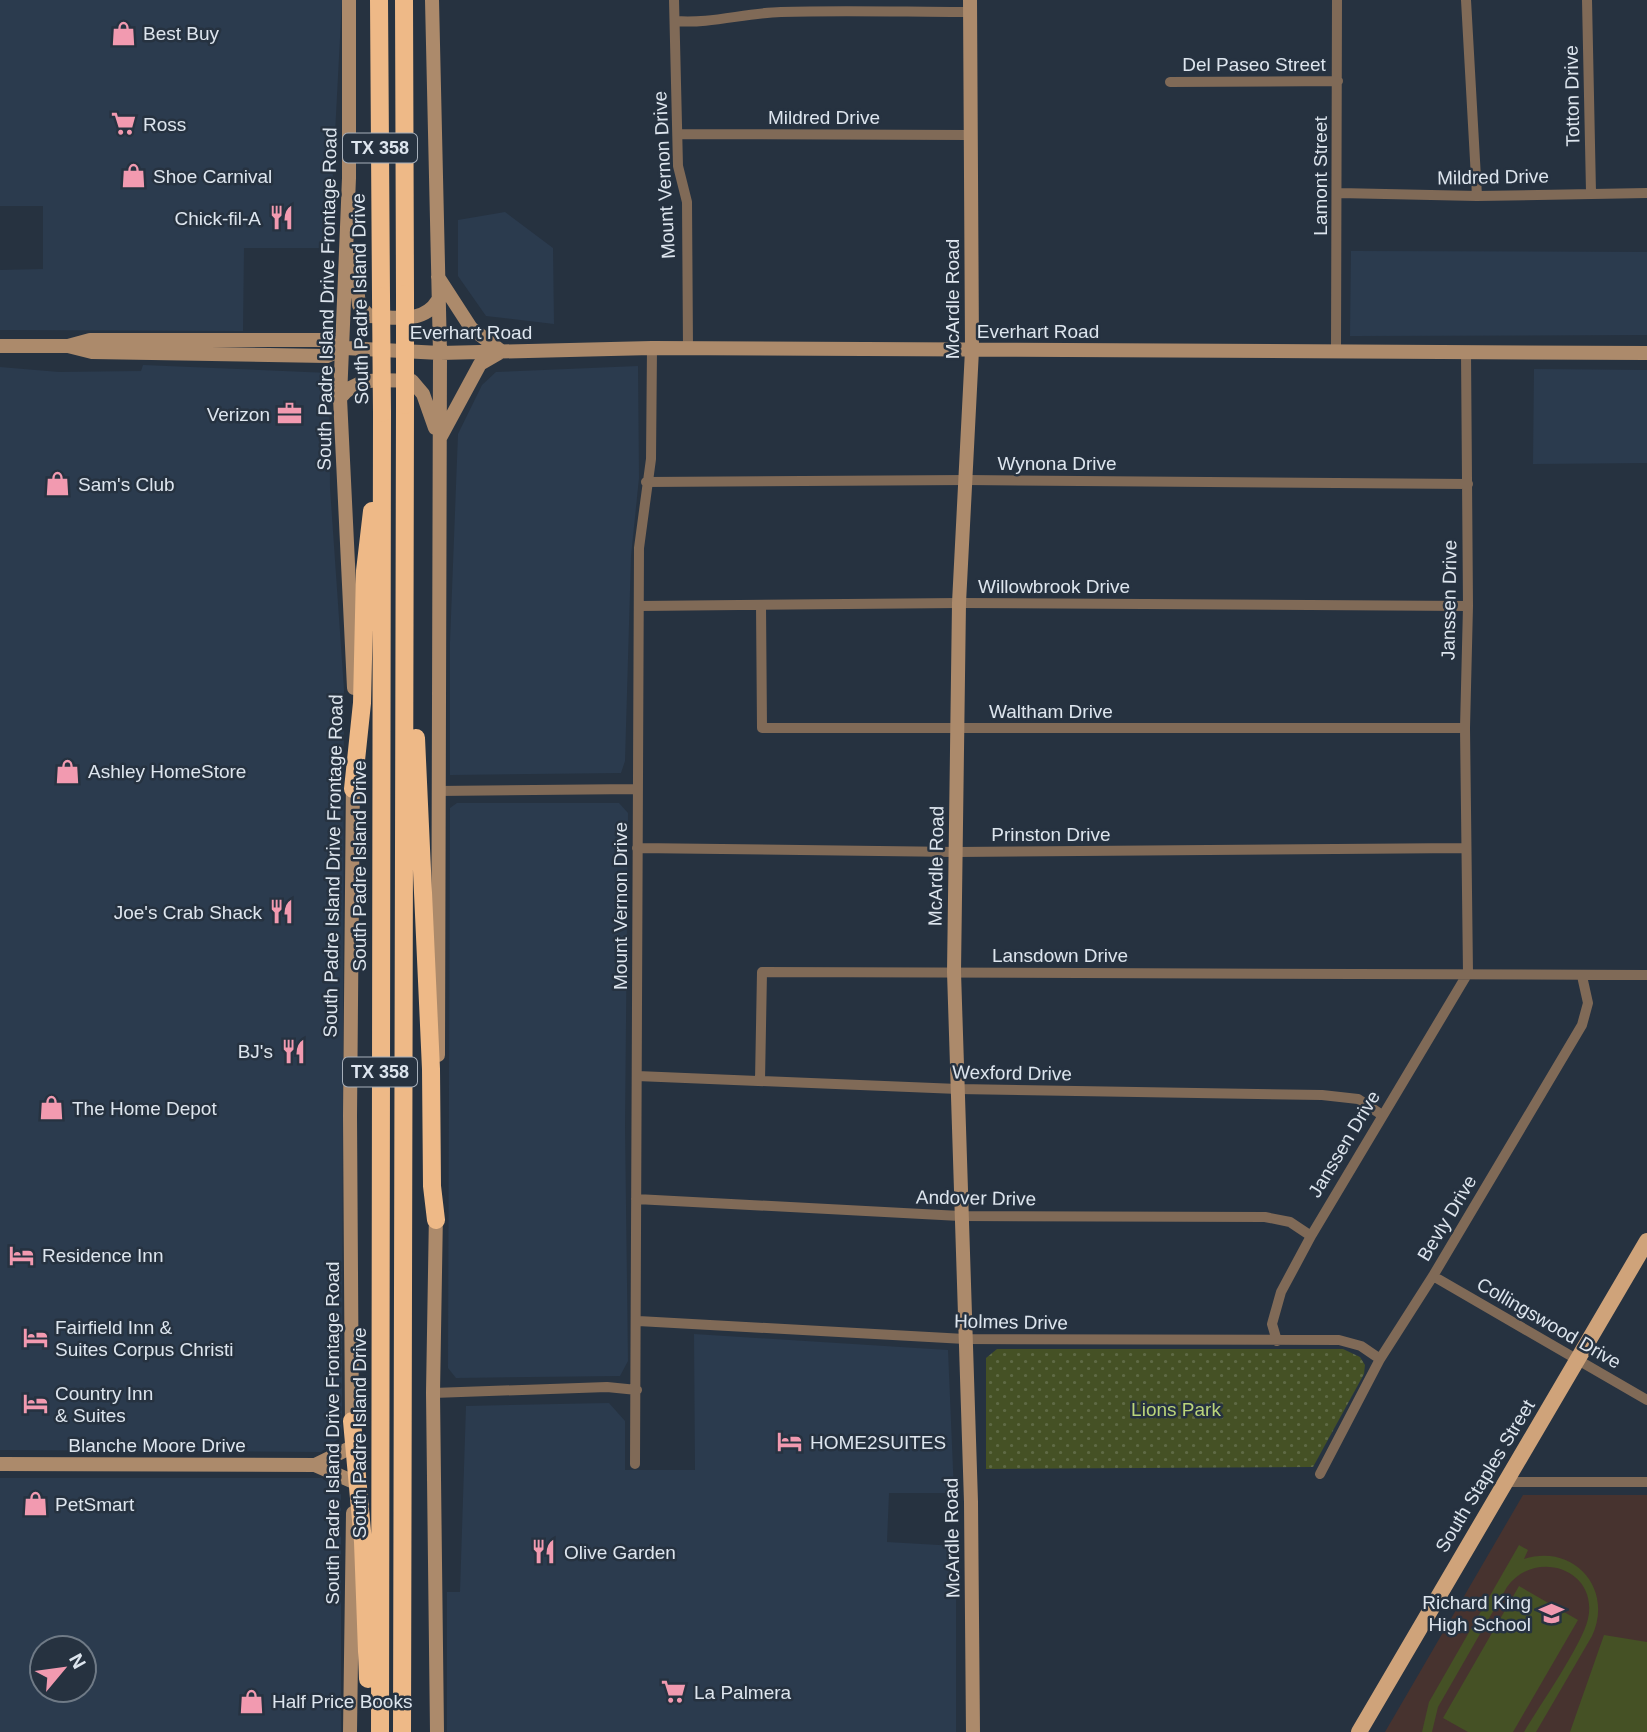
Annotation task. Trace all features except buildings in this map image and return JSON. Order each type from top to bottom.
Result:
[{"type":"highway","name":"South Padre Island Drive","points":[[379,0],[382,417],[380,1732]]},
{"type":"highway","name":"TX 358","points":[[402,1732],[406,205],[404,0]]},
{"type":"highway","points":[[406,205],[416,162],[417,0]]},
{"type":"highway","points":[[353,789],[362,703],[365,571],[382,417]]},
{"type":"highway","points":[[405,503],[430,1055],[432,1186],[436,1220]]},
{"type":"highway","points":[[352,1421],[363,1542],[371,1732]]},
{"type":"main road","name":"South Padre Island Drive Frontage Road","points":[[349,0],[349,178],[345,348],[341,398],[354,665],[350,1116],[354,1482],[350,1732]]},
{"type":"main road","points":[[432,0],[440,353],[433,1393],[437,1732]]},
{"type":"main road","name":"McArdle Road","points":[[970,6],[972,350],[959,603],[954,972],[973,1732]]},
{"type":"main road","points":[[349,178],[356,293],[362,312],[369,316],[416,318],[428,313],[438,300]]},
{"type":"main road","points":[[438,276],[471,328],[503,351],[480,364],[440,439]]},
{"type":"main road","name":"Everhart Road","points":[[0,346],[68,346],[92,352],[327,356],[345,348],[440,353],[652,348],[1647,353]]},
{"type":"main road","points":[[341,398],[349,387],[363,381],[412,382],[423,394],[440,439]]},
{"type":"main road","name":"South Staples Street","points":[[1359,1732],[1647,1241]]},
{"type":"main road","name":"Blanche Moore Drive","points":[[315,1465],[352,1447]]},
{"type":"main road","name":"Blanche Moore Drive","points":[[0,1464],[315,1465],[354,1482]]},
{"type":"street","name":"Mount Vernon Drive","points":[[674,0],[678,166],[687,202],[688,348]]},
{"type":"street","name":"Lamont Street","points":[[1336,352],[1339,193],[1337,0]]},
{"type":"street","points":[[1466,0],[1477,196]]},
{"type":"street","name":"Totton Drive","points":[[1587,0],[1591,192]]},
{"type":"street","points":[[674,21],[701,23],[750,13],[970,6]]},
{"type":"street","name":"Del Paseo Street","points":[[1170,82],[1338,81]]},
{"type":"street","name":"Mildred Drive","points":[[678,134],[971,135]]},
{"type":"street","name":"Mildred Drive","points":[[1339,193],[1477,196],[1647,193]]},
{"type":"street","name":"Mount Vernon Drive","points":[[635,1464],[638,1321],[636,1199],[639,548],[651,459],[652,348]]},
{"type":"street","name":"Janssen Drive","points":[[1465,848],[1468,606],[1466,353]]},
{"type":"street","name":"Wynona Drive","points":[[646,482],[967,480],[1468,484]]},
{"type":"street","name":"Willowbrook Drive","points":[[640,606],[959,603],[1468,606]]},
{"type":"street","name":"Waltham Drive","points":[[761,605],[762,728],[1465,728]]},
{"type":"street","points":[[437,791],[637,789]]},
{"type":"street","name":"Prinston Drive","points":[[637,848],[956,852],[1465,848]]},
{"type":"street","points":[[1465,848],[1468,973]]},
{"type":"street","name":"Lansdown Drive","points":[[760,1081],[762,972],[1647,975]]},
{"type":"street","name":"Janssen Drive","points":[[1277,1341],[1272,1324],[1281,1292],[1311,1236],[1468,973]]},
{"type":"street","name":"Bevly Drive","points":[[1320,1474],[1380,1359],[1433,1276],[1581,1025],[1588,1003],[1582,975]]},
{"type":"street","name":"Wexford Drive","points":[[638,1076],[958,1089],[1322,1095],[1358,1099],[1382,1115]]},
{"type":"street","name":"Andover Drive","points":[[636,1199],[960,1216],[1265,1216],[1290,1222],[1311,1236]]},
{"type":"street","name":"Collingswood Drive","points":[[1433,1276],[1647,1400]]},
{"type":"street","name":"Holmes Drive","points":[[638,1321],[965,1339],[1339,1340],[1361,1346],[1380,1359]]},
{"type":"street","points":[[433,1393],[607,1387],[637,1390]]},
{"type":"street","points":[[1504,1482],[1647,1482]]},
{"type":"shaded area","points":[[0,0],[342,0],[329,248],[244,248],[243,331],[0,330],[0,270],[43,269],[43,206],[0,206]]},
{"type":"shaded area","points":[[505,212],[553,248],[554,324],[486,316],[458,276],[458,220]]},
{"type":"shaded area","points":[[1351,251],[1647,252],[1647,335],[1350,336]]},
{"type":"shaded area","points":[[143,365],[329,373],[330,488],[344,690],[342,1436],[321,1452],[0,1450],[0,367],[59,372],[141,371]]},
{"type":"shaded area","points":[[638,366],[639,478],[631,556],[625,761],[621,773],[450,775],[450,642],[458,434],[482,385],[496,372]]},
{"type":"shaded area","points":[[1534,369],[1647,370],[1647,463],[1533,464]]},
{"type":"shaded area","points":[[457,803],[619,803],[628,813],[625,1127],[628,1361],[620,1376],[456,1378],[448,1368],[450,808]]},
{"type":"shaded area","points":[[694,1334],[948,1350],[954,1493],[889,1493],[887,1542],[956,1546],[956,1732],[447,1732],[447,1592],[460,1592],[466,1406],[609,1403],[625,1421],[625,1470],[695,1470]]},
{"type":"shaded area","points":[[0,1478],[322,1478],[341,1494],[341,1732],[0,1732]]},
{"type":"shaded area","name":"Richard King High School","points":[[1523,1495],[1647,1495],[1647,1732],[1385,1732]]},
{"type":"green space","name":"Lions Park","points":[[997,1349],[1343,1349],[1360,1357],[1365,1365],[1364,1374],[1313,1467],[986,1469],[986,1358]]},
{"type":"green space","points":[[1519,1545],[1528,1550],[1524,1559],[1542,1556],[1559,1558],[1573,1564],[1585,1574],[1598,1602],[1592,1636],[1536,1732],[1524,1732],[1578,1644],[1588,1619],[1589,1602],[1584,1587],[1575,1577],[1562,1570],[1548,1567],[1519,1575],[1507,1587],[1438,1707],[1432,1732],[1422,1732],[1429,1702]]},
{"type":"green space","points":[[1519,1586],[1578,1620],[1513,1732],[1468,1732],[1443,1718]]},
{"type":"green space","points":[[1604,1635],[1647,1642],[1647,1732],[1570,1732]]},
{"type":"place","name":"Best Buy","points":[[123,33]]},
{"type":"place","name":"Ross","points":[[123,124]]},
{"type":"place","name":"Shoe Carnival","points":[[133,176]]},
{"type":"place","name":"Chick-fil-A","points":[[281,218]]},
{"type":"place","name":"Verizon","points":[[290,414]]},
{"type":"place","name":"Sam's Club","points":[[58,484]]},
{"type":"place","name":"Ashley HomeStore","points":[[68,771]]},
{"type":"place","name":"Joe's Crab Shack","points":[[282,912]]},
{"type":"place","name":"BJ's","points":[[293,1051]]},
{"type":"place","name":"The Home Depot","points":[[52,1108]]},
{"type":"place","name":"Residence Inn","points":[[22,1255]]},
{"type":"place","name":"Fairfield Inn & Suites Corpus Christi","points":[[35,1338]]},
{"type":"place","name":"Country Inn & Suites","points":[[35,1404]]},
{"type":"place","name":"HOME2SUITES","points":[[790,1442]]},
{"type":"place","name":"PetSmart","points":[[35,1504]]},
{"type":"place","name":"Olive Garden","points":[[544,1552]]},
{"type":"place","name":"Richard King High School","points":[[1551,1613]]},
{"type":"place","name":"La Palmera","points":[[674,1692]]},
{"type":"place","name":"Half Price Books","points":[[252,1701]]}]
